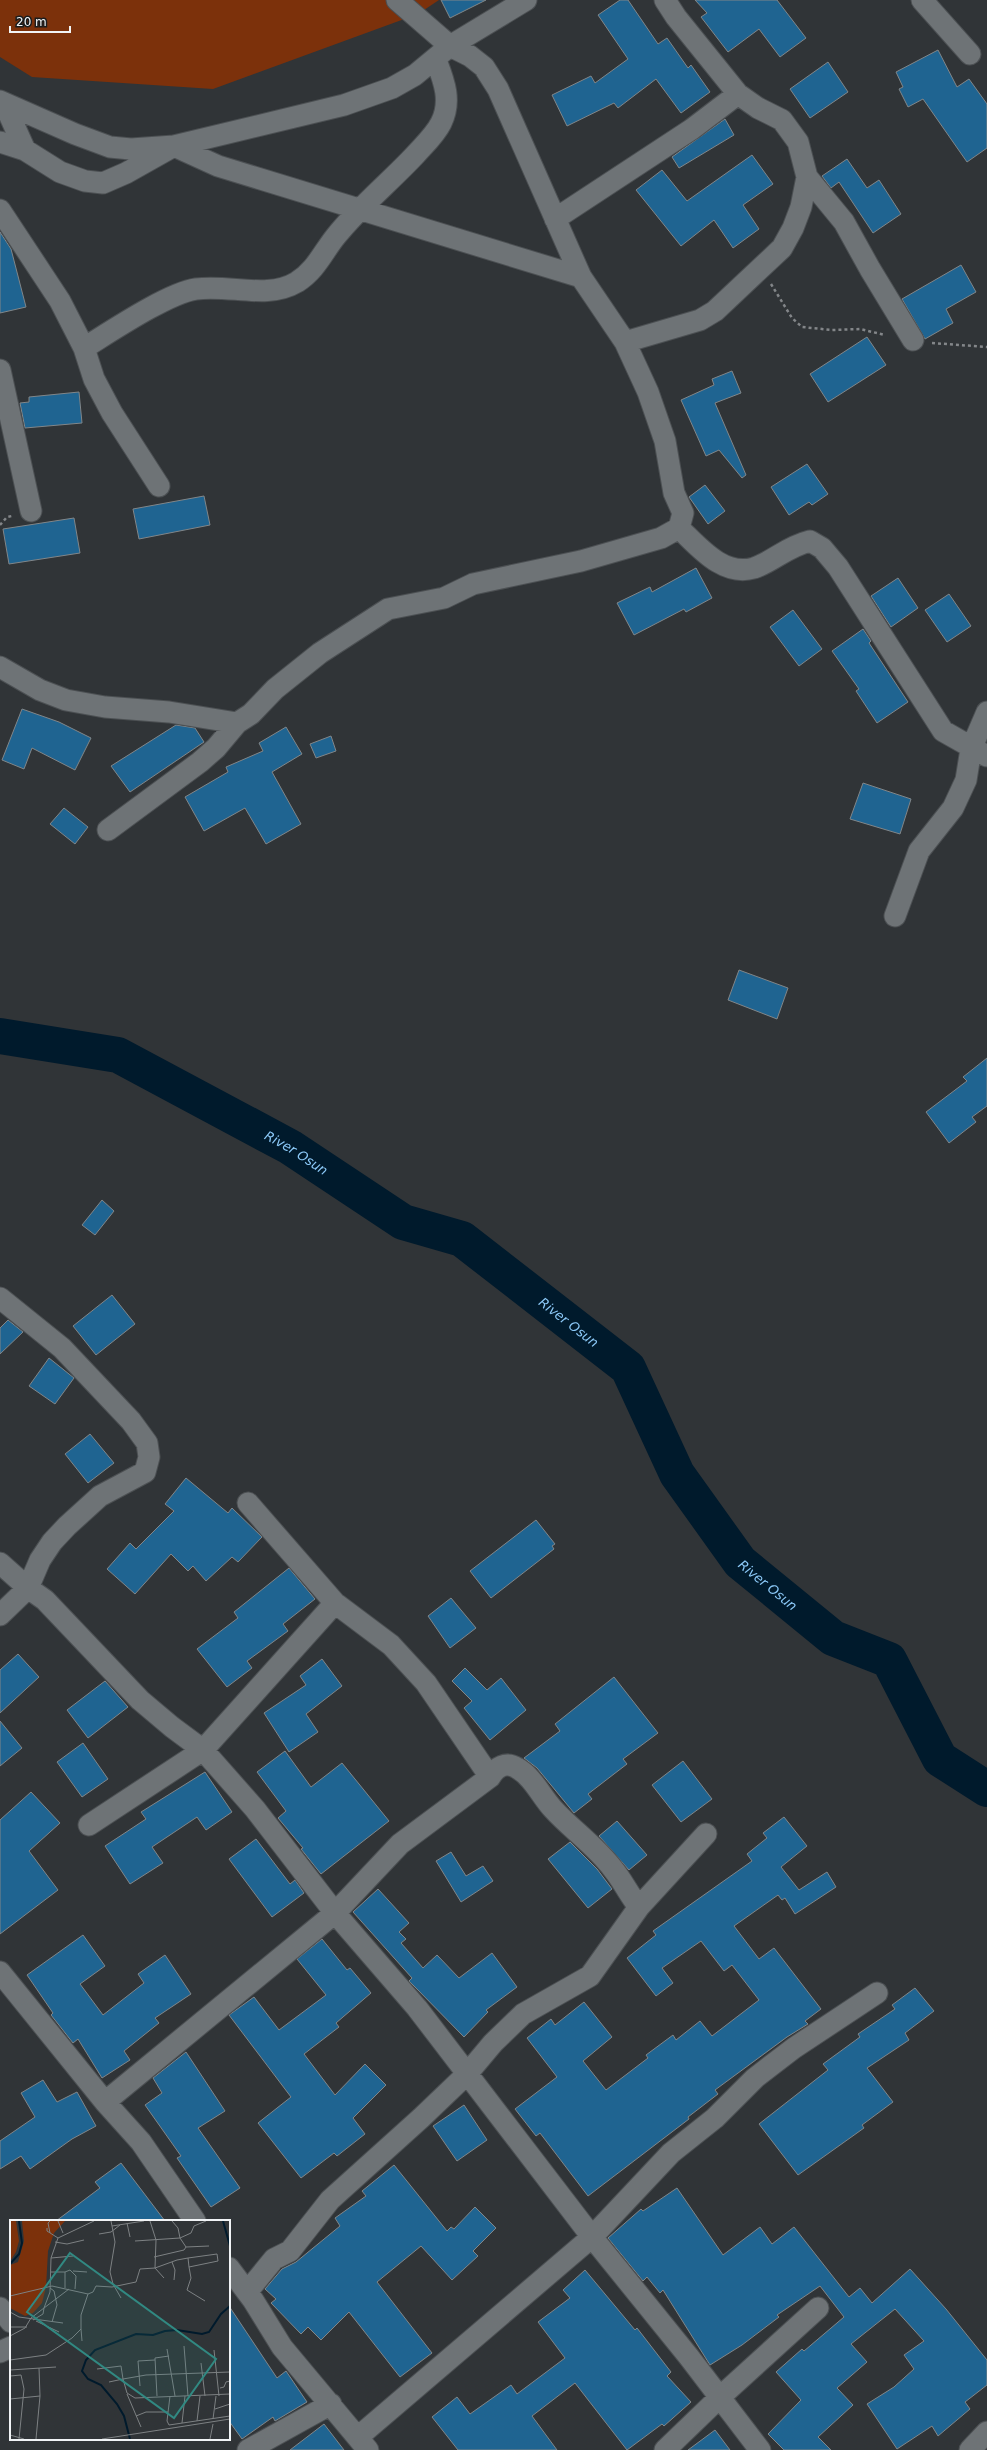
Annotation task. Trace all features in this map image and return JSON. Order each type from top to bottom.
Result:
[{"type":"street","points":[[84,348],[165,301],[196,289],[271,292],[297,282],[315,267],[335,237],[359,210],[393,179],[441,124],[447,105],[443,53],[397,0]]},
{"type":"street","points":[[2,102],[75,134],[110,147],[132,150],[174,146],[344,105],[392,88],[443,53],[526,0]]},
{"type":"street","points":[[665,0],[676,17],[738,94],[758,108],[782,120],[789,127],[798,142],[808,177],[844,222],[870,269],[913,340]]},
{"type":"street","points":[[922,0],[970,54]]},
{"type":"street","points":[[108,830],[200,762],[216,748],[237,723],[251,714],[275,689],[320,653],[388,609],[405,604],[430,601],[473,584],[581,561],[661,538],[679,528],[683,513],[674,493],[665,441],[648,392],[626,342],[581,277],[498,89],[484,67],[470,56],[443,53]]},
{"type":"street","points":[[555,219],[692,129],[738,94]]},
{"type":"street","points":[[2,102],[25,150]]},
{"type":"street","points":[[0,142],[25,150],[60,172],[85,181],[103,183],[126,173],[174,146]]},
{"type":"street","points":[[174,146],[218,166],[581,277]]},
{"type":"street","points":[[626,342],[700,320],[715,311],[782,248],[793,228],[801,207],[808,177]]},
{"type":"street","points":[[0,210],[60,301],[84,348],[97,386],[159,486]]},
{"type":"street","points":[[0,370],[31,511]]},
{"type":"street","points":[[679,528],[714,560],[737,570],[755,568],[794,545],[810,541],[822,548],[838,567],[943,731],[979,753]]},
{"type":"street","points":[[0,668],[40,690],[66,700],[105,707],[170,712],[237,723]]},
{"type":"street","points":[[895,916],[919,851],[953,808],[979,753],[987,712]]},
{"type":"street","points":[[0,1298],[62,1348],[112,1399],[147,1443],[149,1457],[145,1472],[100,1496],[67,1526],[52,1542],[40,1560],[28,1588],[0,1615]]},
{"type":"street","points":[[248,1503],[335,1603],[391,1645],[426,1683],[490,1777]]},
{"type":"street","points":[[0,1562],[28,1588],[45,1600],[140,1700],[172,1727],[203,1750],[255,1809],[335,1913],[417,2008],[592,2237],[689,2357],[760,2450]]},
{"type":"street","points":[[89,1825],[203,1750],[335,1603]]},
{"type":"street","points":[[105,2102],[335,1913],[400,1844],[490,1777],[494,1769],[507,1764],[517,1768],[528,1778],[552,1808],[577,1835],[592,1845],[614,1869],[639,1907]]},
{"type":"street","points":[[247,2292],[274,2259],[290,2251],[330,2200],[467,2074],[492,2043],[523,2014],[590,1976],[639,1907],[706,1834]]},
{"type":"street","points":[[0,1972],[105,2102],[141,2142],[193,2220]]},
{"type":"street","points":[[230,2269],[247,2292],[282,2347],[304,2375],[331,2404],[363,2443],[592,2237],[671,2153],[715,2118],[755,2078],[794,2048],[876,1993]]},
{"type":"street","points":[[0,2308],[10,2321]]},
{"type":"street","points":[[665,2450],[719,2398],[818,2308]]},
{"type":"street","points":[[0,2352],[10,2347]]},
{"type":"street","points":[[248,2450],[331,2404]]},
{"type":"street","points":[[970,2450],[987,2432]]},
{"type":"path","points":[[762,268],[792,318],[802,327],[832,330],[860,328],[913,340],[987,347]]},
{"type":"shaded area","points":[[0,0],[439,0],[418,14],[213,89],[32,77],[0,57]]},
{"type":"building","points":[[441,0],[486,0],[450,18]]},
{"type":"building","points":[[620,0],[628,0],[658,44],[667,38],[688,68],[691,65],[710,92],[681,113],[656,79],[618,108],[614,103],[567,126],[552,95],[591,76],[595,83],[628,59],[598,15]]},
{"type":"building","points":[[695,0],[777,0],[806,38],[780,57],[759,29],[728,52],[701,17],[707,13]]},
{"type":"building","points":[[938,50],[957,87],[969,79],[987,104],[987,148],[967,162],[923,99],[908,107],[899,89],[903,87],[896,72]]},
{"type":"building","points":[[828,62],[848,92],[810,118],[790,89]]},
{"type":"building","points":[[725,119],[734,135],[679,168],[672,157]]},
{"type":"building","points":[[752,155],[773,184],[743,205],[759,229],[733,248],[714,220],[681,246],[636,190],[662,170],[687,201]]},
{"type":"building","points":[[847,159],[867,188],[879,180],[901,214],[873,233],[839,182],[831,188],[822,176]]},
{"type":"building","points":[[0,232],[11,249],[26,307],[0,313]]},
{"type":"building","points":[[961,265],[976,292],[946,309],[953,323],[925,339],[902,299]]},
{"type":"building","points":[[867,337],[886,365],[828,402],[810,374]]},
{"type":"building","points":[[732,371],[741,393],[715,403],[746,475],[742,478],[719,450],[706,456],[681,400],[714,385],[712,379]]},
{"type":"building","points":[[79,392],[82,423],[25,428],[20,403],[29,402],[29,397]]},
{"type":"building","points":[[807,464],[828,494],[812,505],[809,502],[789,515],[771,487]]},
{"type":"building","points":[[705,485],[725,511],[708,524],[689,497]]},
{"type":"building","points":[[204,496],[210,525],[139,539],[133,509]]},
{"type":"building","points":[[74,518],[80,553],[9,564],[3,529]]},
{"type":"building","points":[[696,568],[712,598],[686,612],[684,609],[634,635],[617,603],[650,587],[652,592]]},
{"type":"building","points":[[898,578],[918,608],[891,627],[871,596]]},
{"type":"building","points":[[949,594],[971,626],[947,642],[925,610]]},
{"type":"building","points":[[793,610],[822,649],[799,666],[770,627]]},
{"type":"building","points":[[863,629],[871,641],[869,643],[908,702],[877,723],[856,691],[859,689],[832,651]]},
{"type":"building","points":[[22,709],[59,722],[91,738],[75,770],[32,748],[24,769],[2,760]]},
{"type":"building","points":[[176,725],[195,728],[204,742],[130,792],[111,766]]},
{"type":"building","points":[[286,727],[302,754],[272,772],[301,824],[266,844],[245,808],[204,831],[185,797],[228,772],[226,767],[263,751],[259,743]]},
{"type":"building","points":[[331,736],[336,751],[316,758],[310,744]]},
{"type":"building","points":[[863,783],[911,799],[900,834],[850,819]]},
{"type":"building","points":[[64,808],[88,827],[75,844],[50,824]]},
{"type":"building","points":[[739,970],[788,988],[777,1019],[728,1000]]},
{"type":"building","points":[[987,1058],[987,1106],[972,1117],[976,1122],[949,1143],[926,1112],[967,1081],[963,1077]]},
{"type":"building","points":[[102,1200],[114,1211],[95,1235],[82,1225]]},
{"type":"building","points":[[112,1295],[135,1324],[96,1355],[73,1326]]},
{"type":"building","points":[[8,1320],[23,1332],[0,1354],[0,1328]]},
{"type":"building","points":[[49,1358],[74,1378],[55,1404],[29,1386]]},
{"type":"building","points":[[90,1434],[114,1463],[88,1483],[65,1454]]},
{"type":"building","points":[[186,1478],[228,1513],[232,1508],[262,1537],[238,1562],[232,1557],[206,1581],[193,1566],[188,1571],[171,1554],[135,1594],[107,1569],[130,1543],[136,1549],[174,1511],[165,1504]]},
{"type":"building","points":[[536,1520],[555,1544],[552,1546],[554,1549],[491,1598],[470,1571]]},
{"type":"building","points":[[289,1568],[315,1599],[283,1624],[288,1631],[247,1661],[252,1668],[227,1687],[197,1649],[238,1618],[234,1612]]},
{"type":"building","points":[[451,1598],[476,1628],[450,1648],[428,1616]]},
{"type":"building","points":[[18,1654],[39,1677],[0,1713],[0,1670]]},
{"type":"building","points":[[322,1659],[342,1686],[306,1714],[318,1732],[289,1752],[264,1713],[306,1685],[300,1676]]},
{"type":"building","points":[[465,1668],[487,1690],[501,1678],[526,1710],[490,1740],[464,1708],[472,1701],[452,1681]]},
{"type":"building","points":[[614,1677],[658,1733],[623,1759],[627,1764],[588,1794],[592,1799],[574,1813],[537,1768],[524,1758],[560,1731],[555,1724]]},
{"type":"building","points":[[105,1681],[128,1707],[88,1738],[67,1710]]},
{"type":"building","points":[[0,1721],[22,1748],[0,1766]]},
{"type":"building","points":[[83,1743],[108,1779],[82,1797],[57,1762]]},
{"type":"building","points":[[285,1751],[311,1787],[342,1763],[389,1821],[321,1874],[301,1849],[303,1848],[278,1818],[286,1811],[257,1772]]},
{"type":"building","points":[[683,1761],[712,1799],[681,1822],[652,1785]]},
{"type":"building","points":[[205,1772],[232,1812],[206,1830],[197,1817],[152,1847],[163,1863],[130,1884],[105,1846],[146,1819],[141,1812]]},
{"type":"building","points":[[31,1792],[60,1823],[29,1851],[58,1890],[0,1934],[0,1820]]},
{"type":"building","points":[[784,1817],[807,1846],[781,1867],[799,1890],[827,1872],[836,1887],[795,1914],[785,1898],[782,1900],[778,1895],[734,1926],[759,1959],[774,1948],[821,2009],[805,2021],[808,2024],[787,2037],[715,2090],[718,2094],[688,2117],[689,2119],[588,2196],[540,2133],[536,2136],[515,2109],[557,2077],[527,2038],[551,2019],[555,2025],[584,2002],[612,2037],[583,2061],[606,2090],[648,2058],[646,2055],[673,2035],[676,2040],[700,2021],[712,2036],[759,2000],[732,1965],[724,1971],[701,1941],[662,1968],[673,1983],[656,1996],[627,1958],[656,1935],[653,1931],[752,1861],[747,1854],[767,1838],[763,1833]]},
{"type":"building","points":[[617,1821],[647,1855],[629,1870],[599,1836]]},
{"type":"building","points":[[256,1839],[290,1884],[295,1880],[304,1893],[272,1917],[229,1859]]},
{"type":"building","points":[[570,1842],[597,1869],[612,1889],[588,1908],[548,1859]]},
{"type":"building","points":[[451,1852],[466,1876],[483,1866],[493,1881],[461,1902],[436,1861]]},
{"type":"building","points":[[378,1889],[409,1923],[399,1932],[406,1939],[401,1943],[423,1968],[437,1955],[459,1978],[492,1953],[517,1987],[486,2010],[488,2012],[464,2037],[409,1981],[412,1978],[353,1912]]},
{"type":"building","points":[[83,1935],[105,1966],[80,1984],[103,2015],[144,1983],[138,1974],[165,1955],[191,1994],[155,2018],[159,2023],[124,2051],[130,2060],[102,2078],[78,2039],[73,2043],[51,2015],[53,2013],[27,1975]]},
{"type":"building","points":[[322,1939],[347,1970],[350,1968],[371,1993],[336,2023],[339,2027],[304,2054],[335,2095],[365,2064],[386,2085],[353,2118],[365,2134],[337,2156],[334,2153],[301,2178],[258,2123],[291,2097],[229,2015],[254,1997],[279,2030],[326,1995],[297,1959]]},
{"type":"building","points":[[915,1988],[934,2011],[905,2033],[909,2040],[867,2068],[893,2102],[862,2125],[864,2128],[798,2175],[759,2124],[828,2070],[823,2064],[860,2037],[858,2034],[895,2009],[892,2005]]},
{"type":"building","points":[[186,2052],[225,2111],[198,2128],[240,2188],[211,2207],[177,2158],[181,2156],[145,2105],[162,2093],[153,2078]]},
{"type":"building","points":[[43,2080],[57,2102],[77,2092],[96,2126],[72,2139],[30,2169],[21,2156],[0,2169],[0,2141],[35,2117],[21,2093]]},
{"type":"building","points":[[464,2105],[487,2140],[457,2161],[433,2126]]},
{"type":"building","points":[[121,2163],[164,2220],[57,2220],[100,2188],[95,2182]]},
{"type":"building","points":[[394,2165],[447,2231],[451,2227],[454,2229],[475,2207],[496,2228],[473,2251],[478,2256],[452,2280],[421,2246],[377,2282],[432,2353],[400,2377],[349,2312],[321,2340],[308,2327],[301,2334],[271,2303],[276,2299],[265,2289],[282,2269],[296,2262],[340,2226],[335,2218],[366,2196],[362,2191]]},
{"type":"building","points":[[677,2188],[723,2255],[760,2227],[772,2244],[794,2227],[849,2297],[860,2288],[872,2303],[910,2269],[946,2309],[987,2360],[987,2385],[965,2402],[970,2409],[938,2436],[932,2426],[897,2449],[867,2404],[894,2387],[914,2369],[904,2355],[924,2341],[895,2309],[851,2344],[867,2362],[837,2388],[853,2405],[818,2437],[831,2450],[784,2450],[768,2434],[801,2400],[776,2372],[802,2349],[804,2351],[844,2317],[820,2286],[777,2315],[779,2317],[742,2345],[710,2365],[663,2290],[660,2293],[647,2277],[643,2281],[608,2238],[641,2209],[643,2211]]},
{"type":"building","points":[[585,2270],[635,2330],[637,2328],[671,2372],[667,2376],[691,2402],[664,2426],[662,2424],[627,2450],[575,2383],[532,2416],[557,2450],[458,2450],[432,2417],[457,2397],[470,2414],[511,2385],[517,2394],[565,2358],[538,2322],[570,2298],[563,2290]]},
{"type":"building","points":[[230,2308],[277,2378],[286,2371],[307,2402],[275,2421],[273,2417],[242,2439],[230,2422]]},
{"type":"building","points":[[324,2424],[344,2450],[290,2450]]},
{"type":"building","points":[[715,2430],[730,2450],[688,2450]]},
{"type":"waterway","name":"River Osun","points":[[0,1036],[118,1055],[290,1147],[403,1222],[462,1239],[628,1368],[677,1474],[740,1562],[833,1638],[889,1660],[940,1759],[987,1789]]}]
